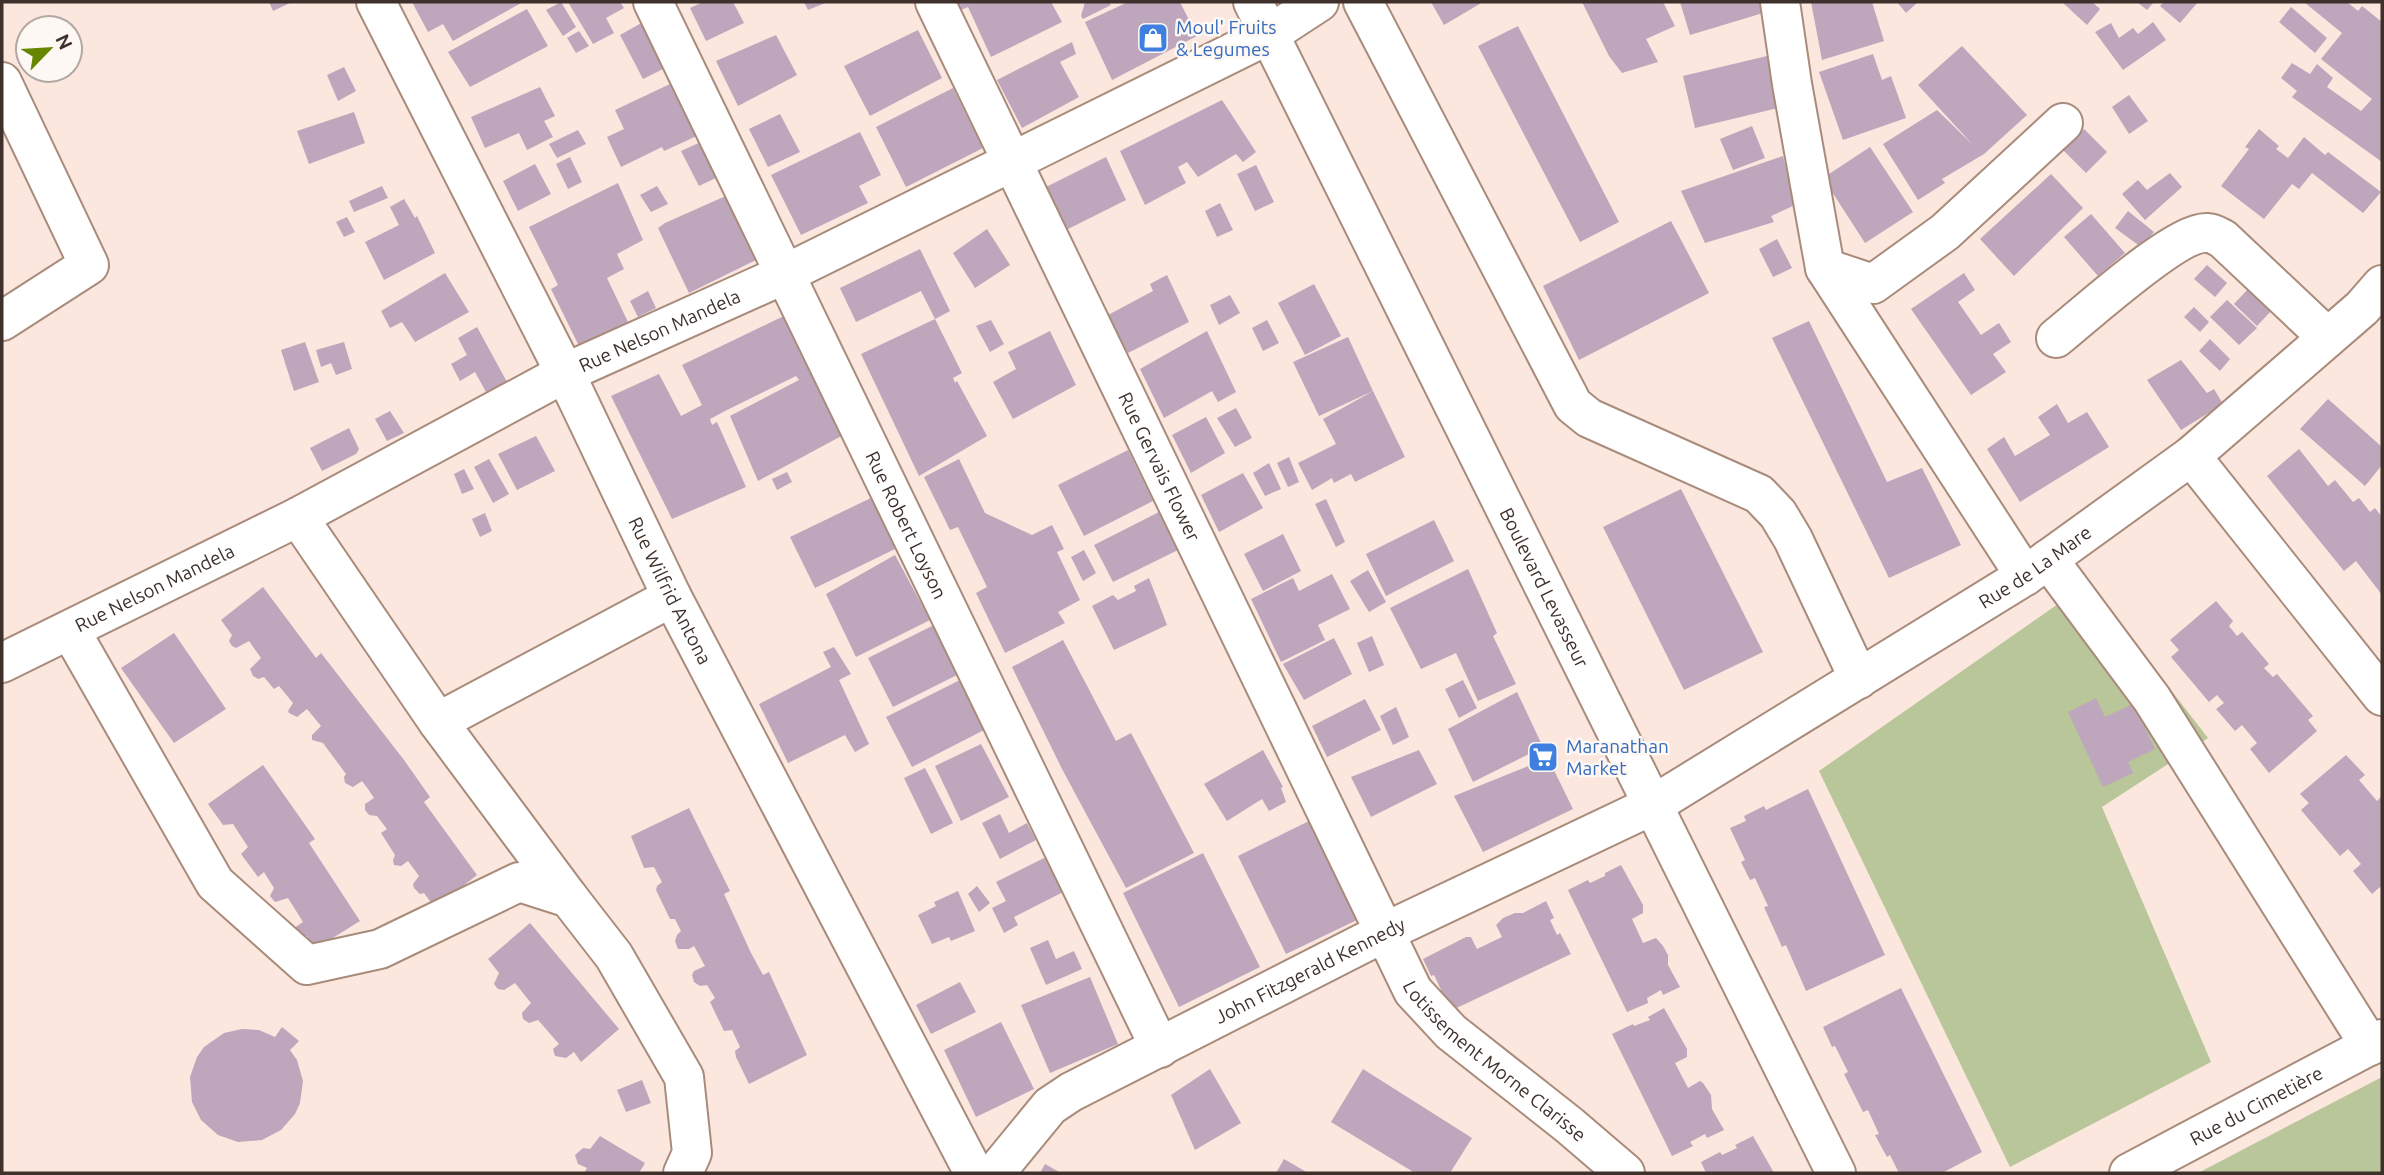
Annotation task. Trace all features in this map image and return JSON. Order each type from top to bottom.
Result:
[{"type":"street","name":"Rue Wilfrid Antona","points":[[376,2],[565,373],[672,597],[974,1173]]},
{"type":"street","name":"Rue Robert Loyson","points":[[653,2],[1160,1048]]},
{"type":"street","name":"Rue Gervais Flower","points":[[936,2],[1383,933]]},
{"type":"street","name":"Rue Nelson Mandela","points":[[4,658],[70,630],[298,517],[565,373],[785,274],[1012,161],[1262,18],[1319,2]]},
{"type":"street","points":[[1363,2],[1573,405],[1589,418],[1759,494],[1778,514],[1793,539],[1859,679]]},
{"type":"street","points":[[1780,2],[1825,268],[2036,567],[2152,699],[2376,1043]]},
{"type":"street","name":"Boulevard Levasseur","points":[[1262,18],[1836,1173]]},
{"type":"street","points":[[2,82],[89,265],[2,321]]},
{"type":"street","points":[[1825,268],[1873,284],[1945,232],[2063,123]]},
{"type":"street","points":[[2056,338],[2167,249],[2189,236],[2208,233],[2224,239],[2327,337]]},
{"type":"street","name":"Rue de La Mare","points":[[1653,805],[2036,567],[2191,456],[2327,337],[2376,306]]},
{"type":"street","points":[[2191,456],[2376,676]]},
{"type":"street","points":[[298,517],[438,722],[614,956],[684,1077],[692,1153],[683,1173]]},
{"type":"street","points":[[438,722],[672,597]]},
{"type":"street","points":[[70,630],[215,883],[307,965],[380,949],[519,882],[569,898]]},
{"type":"street","name":"John Fitzgerald Kennedy","points":[[995,1173],[1050,1106],[1071,1092],[1383,933],[1653,805]]},
{"type":"street","name":"Lotissement Morne Clarisse","points":[[1383,933],[1413,991],[1451,1032],[1625,1173]]},
{"type":"street","name":"Rue du Cimetière","points":[[2129,1173],[2376,1043]]},
{"type":"green space","points":[[2088,583],[2208,738],[2102,807],[2211,1062],[2010,1167],[1819,771]]},
{"type":"green space","points":[[2382,1077],[2382,1173],[2198,1173]]},
{"type":"building","points":[[269,2],[292,2],[273,11]]},
{"type":"building","points":[[412,2],[523,2],[453,41],[443,24],[428,32]]},
{"type":"building","points":[[561,2],[576,27],[563,36],[546,10]]},
{"type":"building","points":[[568,2],[620,2],[624,8],[606,18],[614,33],[593,44]]},
{"type":"building","points":[[703,2],[733,2],[744,23],[706,41],[690,8]]},
{"type":"building","points":[[804,2],[828,2],[808,10]]},
{"type":"building","points":[[957,2],[1051,2],[1062,22],[991,57],[968,7],[961,10]]},
{"type":"building","points":[[1085,2],[1109,2],[1111,5],[1083,19],[1081,16]]},
{"type":"building","points":[[1128,2],[1180,2],[1197,36],[1112,80],[1085,22]]},
{"type":"building","points":[[1431,2],[1483,2],[1444,25]]},
{"type":"building","points":[[1582,2],[1663,2],[1675,26],[1646,39],[1658,62],[1622,73],[1609,56]]},
{"type":"building","points":[[1680,2],[1760,2],[1763,13],[1690,35]]},
{"type":"building","points":[[1811,2],[1872,2],[1884,41],[1822,60]]},
{"type":"building","points":[[1897,2],[1918,2],[1906,13]]},
{"type":"building","points":[[2062,2],[2092,2],[2100,9],[2087,25]]},
{"type":"building","points":[[2137,2],[2154,2],[2147,10]]},
{"type":"building","points":[[2164,2],[2198,2],[2180,23],[2160,6]]},
{"type":"building","points":[[2304,2],[2347,2],[2358,11],[2362,6],[2382,22],[2382,162],[2292,97],[2297,91],[2281,78],[2292,63],[2310,74],[2317,64],[2333,78],[2327,87],[2361,111],[2372,99],[2321,59],[2342,33]]},
{"type":"building","points":[[2291,7],[2327,38],[2315,53],[2279,22]]},
{"type":"building","points":[[527,9],[548,46],[470,87],[448,52]]},
{"type":"building","points":[[645,21],[667,67],[643,79],[620,35]]},
{"type":"building","points":[[2153,22],[2166,40],[2123,70],[2095,32],[2111,23],[2119,38],[2133,28],[2138,34]]},
{"type":"building","points":[[1518,26],[1619,222],[1580,242],[1478,46]]},
{"type":"building","points":[[918,30],[942,78],[870,116],[844,66]]},
{"type":"building","points":[[579,31],[589,46],[576,53],[567,38]]},
{"type":"building","points":[[776,35],[797,75],[738,106],[716,61]]},
{"type":"building","points":[[1072,42],[1076,54],[1060,62],[1079,97],[1022,128],[997,80]]},
{"type":"building","points":[[1962,46],[2027,115],[1984,154],[1942,179],[1945,183],[1918,200],[1883,144],[1937,110],[1973,145],[1918,85]]},
{"type":"building","points":[[1873,54],[1882,80],[1891,76],[1906,118],[1843,140],[1819,72]]},
{"type":"building","points":[[1767,56],[1778,108],[1695,128],[1683,76]]},
{"type":"building","points":[[344,67],[356,91],[338,101],[327,75]]},
{"type":"building","points":[[670,84],[699,135],[664,151],[662,147],[621,167],[607,137],[624,129],[615,110]]},
{"type":"building","points":[[540,87],[555,116],[544,121],[553,137],[527,150],[519,133],[485,148],[471,117]]},
{"type":"building","points":[[953,88],[983,148],[906,187],[876,127]]},
{"type":"building","points":[[2129,95],[2148,121],[2129,134],[2112,107]]},
{"type":"building","points":[[1222,100],[1256,152],[1243,162],[1236,154],[1198,177],[1187,162],[1178,167],[1186,183],[1145,205],[1120,151]]},
{"type":"building","points":[[354,112],[365,143],[309,164],[297,131]]},
{"type":"building","points":[[780,114],[800,152],[768,167],[749,129]]},
{"type":"building","points":[[1752,126],[1765,158],[1733,170],[1720,139]]},
{"type":"building","points":[[2084,129],[2107,152],[2086,173],[2063,150]]},
{"type":"building","points":[[2259,129],[2279,146],[2276,149],[2288,158],[2304,137],[2325,155],[2328,152],[2381,192],[2363,213],[2312,173],[2299,189],[2292,184],[2264,219],[2221,186],[2249,149],[2245,147]]},
{"type":"building","points":[[578,130],[586,144],[557,158],[549,144]]},
{"type":"building","points":[[860,132],[881,175],[859,186],[868,203],[801,235],[771,175]]},
{"type":"building","points":[[703,141],[720,176],[699,186],[681,151]]},
{"type":"building","points":[[1870,147],[1913,212],[1865,243],[1823,178]]},
{"type":"building","points":[[1783,156],[1795,205],[1771,216],[1774,222],[1705,243],[1681,191]]},
{"type":"building","points":[[570,157],[582,182],[568,189],[556,164]]},
{"type":"building","points":[[1106,157],[1126,200],[1068,229],[1046,187]]},
{"type":"building","points":[[535,164],[551,194],[518,211],[503,181]]},
{"type":"building","points":[[1256,165],[1274,202],[1255,211],[1237,174]]},
{"type":"building","points":[[2170,173],[2182,187],[2145,220],[2122,194],[2138,180],[2147,190]]},
{"type":"building","points":[[2051,174],[2083,208],[2014,276],[1980,239]]},
{"type":"building","points":[[618,183],[643,240],[617,254],[624,269],[607,278],[628,322],[579,346],[551,289],[558,285],[529,227]]},
{"type":"building","points":[[382,186],[388,198],[354,212],[349,201]]},
{"type":"building","points":[[657,186],[668,204],[651,212],[640,195]]},
{"type":"building","points":[[728,195],[758,259],[689,293],[658,228]]},
{"type":"building","points":[[404,199],[415,218],[417,216],[435,253],[384,280],[365,242],[399,225],[390,207]]},
{"type":"building","points":[[1220,203],[1233,230],[1217,237],[1205,211]]},
{"type":"building","points":[[2128,211],[2154,232],[2141,247],[2115,228]]},
{"type":"building","points":[[2091,214],[2125,253],[2098,276],[2064,237]]},
{"type":"building","points":[[347,217],[355,232],[344,237],[336,222]]},
{"type":"building","points":[[1671,221],[1709,293],[1579,360],[1543,286]]},
{"type":"building","points":[[987,229],[1010,265],[975,288],[953,253]]},
{"type":"building","points":[[1777,239],[1792,268],[1773,277],[1759,249]]},
{"type":"building","points":[[920,249],[950,311],[935,319],[921,291],[856,322],[840,288]]},
{"type":"building","points":[[2207,265],[2227,283],[2215,297],[2194,279]]},
{"type":"building","points":[[445,273],[469,312],[415,342],[402,322],[390,328],[381,311]]},
{"type":"building","points":[[1964,273],[1975,290],[1958,302],[1981,335],[1999,323],[2011,342],[1993,354],[2006,372],[1971,395],[1911,309]]},
{"type":"building","points":[[1167,275],[1189,322],[1128,353],[1108,315],[1153,291],[1150,284]]},
{"type":"building","points":[[1314,284],[1341,336],[1305,355],[1278,303]]},
{"type":"building","points":[[2249,288],[2272,310],[2257,326],[2234,304]]},
{"type":"building","points":[[648,291],[656,308],[638,317],[630,301]]},
{"type":"building","points":[[1230,295],[1240,313],[1219,325],[1210,305]]},
{"type":"building","points":[[2227,300],[2257,328],[2239,345],[2210,317]]},
{"type":"building","points":[[2194,307],[2209,322],[2200,332],[2184,317]]},
{"type":"building","points":[[788,314],[847,433],[758,481],[730,416],[799,380],[796,376],[710,419],[712,425],[717,422],[746,487],[672,519],[611,396],[659,374],[681,416],[702,405],[682,365]]},
{"type":"building","points":[[935,319],[962,373],[953,378],[955,383],[957,381],[987,436],[919,476],[861,354]]},
{"type":"building","points":[[991,320],[1004,344],[990,352],[976,326]]},
{"type":"building","points":[[1267,320],[1279,343],[1263,351],[1252,328]]},
{"type":"building","points":[[1809,321],[1887,482],[1922,468],[1961,545],[1889,578],[1772,338]]},
{"type":"building","points":[[477,327],[507,382],[486,392],[475,372],[460,381],[451,364],[467,355],[458,338]]},
{"type":"building","points":[[1050,331],[1076,385],[1013,419],[993,382],[1016,369],[1008,352]]},
{"type":"building","points":[[1207,331],[1236,392],[1218,402],[1212,391],[1164,418],[1140,369]]},
{"type":"building","points":[[1348,337],[1373,391],[1319,416],[1293,362]]},
{"type":"building","points":[[2210,339],[2230,359],[2220,371],[2199,351]]},
{"type":"building","points":[[305,342],[319,382],[294,391],[281,350]]},
{"type":"building","points":[[344,342],[352,369],[336,375],[331,363],[321,367],[316,350]]},
{"type":"building","points":[[2181,360],[2207,393],[2214,389],[2223,404],[2181,430],[2147,380]]},
{"type":"building","points":[[1373,391],[1405,457],[1355,482],[1351,474],[1334,483],[1332,478],[1312,490],[1298,463],[1336,444],[1323,419]]},
{"type":"building","points":[[2328,399],[2382,447],[2382,465],[2365,486],[2300,429]]},
{"type":"building","points":[[2057,404],[2068,423],[2087,412],[2109,447],[2020,502],[1987,449],[2004,437],[2015,456],[2050,435],[2038,417]]},
{"type":"building","points":[[1236,408],[1252,438],[1235,447],[1217,418]]},
{"type":"building","points":[[390,411],[404,433],[387,441],[375,419]]},
{"type":"building","points":[[1206,417],[1225,453],[1191,473],[1172,435]]},
{"type":"building","points":[[349,428],[359,449],[356,454],[322,471],[310,448]]},
{"type":"building","points":[[536,436],[555,471],[517,490],[498,454]]},
{"type":"building","points":[[2299,449],[2328,486],[2335,480],[2353,502],[2359,498],[2370,512],[2375,508],[2382,517],[2382,595],[2356,561],[2344,571],[2267,476]]},
{"type":"building","points":[[1128,450],[1153,501],[1084,536],[1058,485]]},
{"type":"building","points":[[1289,457],[1299,482],[1288,487],[1277,463]]},
{"type":"building","points":[[489,459],[509,494],[493,503],[474,467]]},
{"type":"building","points":[[959,459],[985,513],[1032,535],[1052,525],[1064,549],[1057,552],[1080,600],[1058,612],[1065,623],[1005,653],[976,593],[987,587],[958,527],[950,530],[924,477]]},
{"type":"building","points":[[1269,463],[1281,489],[1265,496],[1253,473]]},
{"type":"building","points":[[464,469],[474,489],[462,494],[454,474]]},
{"type":"building","points":[[787,472],[792,482],[777,490],[772,479]]},
{"type":"building","points":[[1243,473],[1263,508],[1219,532],[1201,495]]},
{"type":"building","points":[[1681,489],[1763,652],[1684,690],[1603,527]]},
{"type":"building","points":[[873,497],[897,548],[815,588],[790,537]]},
{"type":"building","points":[[1326,499],[1345,542],[1336,547],[1315,504]]},
{"type":"building","points":[[1159,512],[1178,550],[1113,582],[1094,545]]},
{"type":"building","points":[[485,513],[492,531],[480,537],[472,519]]},
{"type":"building","points":[[1434,520],[1454,561],[1386,596],[1366,554]]},
{"type":"building","points":[[1283,534],[1301,571],[1263,591],[1244,554]]},
{"type":"building","points":[[1084,550],[1096,573],[1083,581],[1071,557]]},
{"type":"building","points":[[895,555],[930,620],[856,657],[826,594]]},
{"type":"building","points":[[1468,569],[1497,633],[1493,636],[1516,684],[1478,701],[1456,653],[1421,669],[1390,608]]},
{"type":"building","points":[[1368,570],[1386,602],[1369,612],[1350,581]]},
{"type":"building","points":[[1332,574],[1350,609],[1318,625],[1325,640],[1281,662],[1251,599],[1293,578],[1299,591]]},
{"type":"building","points":[[1149,578],[1167,625],[1114,650],[1092,606],[1113,595],[1118,600],[1136,591],[1134,586]]},
{"type":"building","points":[[263,587],[316,658],[321,653],[404,760],[430,797],[424,802],[477,875],[435,908],[424,893],[420,894],[414,888],[413,884],[419,876],[408,861],[401,866],[394,865],[395,855],[381,833],[387,829],[377,816],[369,815],[365,810],[365,804],[374,798],[368,789],[362,781],[353,787],[345,783],[346,774],[323,743],[312,740],[312,735],[321,726],[307,709],[297,717],[289,713],[293,703],[279,686],[274,689],[264,677],[258,679],[253,676],[250,669],[261,658],[249,641],[236,648],[229,641],[232,635],[221,620]]},
{"type":"building","points":[[2216,601],[2233,621],[2229,626],[2237,636],[2242,632],[2269,664],[2264,668],[2273,677],[2277,674],[2313,716],[2308,720],[2317,731],[2269,773],[2250,749],[2257,743],[2242,725],[2235,731],[2216,709],[2224,703],[2217,695],[2209,702],[2171,657],[2179,650],[2170,640]]},
{"type":"building","points":[[934,625],[959,674],[893,707],[868,658]]},
{"type":"building","points":[[174,633],[226,709],[174,743],[121,668]]},
{"type":"building","points":[[1372,636],[1384,665],[1369,672],[1357,643]]},
{"type":"building","points":[[1334,638],[1352,674],[1304,700],[1283,664]]},
{"type":"building","points":[[1063,640],[1116,741],[1131,733],[1194,853],[1126,888],[1062,769],[1012,667]]},
{"type":"building","points":[[834,647],[851,674],[839,680],[869,744],[855,752],[845,735],[788,763],[759,704],[831,667],[823,652]]},
{"type":"building","points":[[960,680],[986,729],[912,767],[886,717]]},
{"type":"building","points":[[1463,680],[1477,708],[1459,718],[1445,689]]},
{"type":"building","points":[[1517,692],[1543,747],[1473,782],[1448,729]]},
{"type":"building","points":[[2096,698],[2105,717],[2133,704],[2155,749],[2128,762],[2133,773],[2103,787],[2068,712]]},
{"type":"building","points":[[1365,699],[1381,730],[1327,757],[1312,726]]},
{"type":"building","points":[[1396,707],[1409,737],[1393,745],[1380,716]]},
{"type":"building","points":[[981,744],[1009,797],[961,821],[935,766]]},
{"type":"building","points":[[1263,750],[1283,787],[1281,788],[1286,802],[1269,811],[1262,799],[1227,821],[1204,784]]},
{"type":"building","points":[[1419,750],[1437,784],[1371,817],[1351,777]]},
{"type":"building","points":[[2346,755],[2365,775],[2359,780],[2377,801],[2382,796],[2382,890],[2380,887],[2372,894],[2353,871],[2361,864],[2348,849],[2340,856],[2301,810],[2309,803],[2300,794]]},
{"type":"building","points":[[1548,758],[1573,809],[1483,852],[1454,796]]},
{"type":"building","points":[[263,765],[315,839],[309,843],[360,921],[315,949],[307,936],[300,937],[294,928],[303,922],[288,898],[275,902],[270,896],[274,888],[264,872],[258,877],[241,854],[248,847],[233,824],[223,825],[208,804]]},
{"type":"building","points":[[925,768],[953,823],[931,834],[904,778]]},
{"type":"building","points":[[1808,789],[1885,955],[1806,991],[1786,945],[1782,947],[1764,907],[1768,906],[1755,878],[1750,880],[1741,862],[1745,860],[1730,828],[1746,821],[1744,816],[1764,806],[1766,810]]},
{"type":"building","points":[[689,808],[730,891],[724,894],[751,953],[763,975],[769,972],[807,1055],[749,1084],[736,1057],[735,1051],[740,1047],[732,1030],[724,1031],[710,1002],[715,998],[707,985],[700,986],[694,982],[694,971],[705,966],[694,946],[678,949],[675,941],[681,931],[675,919],[670,919],[656,890],[662,882],[654,867],[644,868],[631,836]]},
{"type":"building","points":[[1000,814],[1009,833],[1027,823],[1036,840],[1000,859],[982,823]]},
{"type":"building","points":[[1309,821],[1357,920],[1286,954],[1238,856]]},
{"type":"building","points":[[1203,853],[1260,967],[1179,1007],[1123,893]]},
{"type":"building","points":[[1052,854],[1069,889],[1014,917],[1018,925],[1004,933],[992,908],[1006,901],[996,882]]},
{"type":"building","points":[[1621,865],[1643,905],[1643,913],[1632,919],[1643,943],[1656,938],[1663,946],[1668,955],[1668,965],[1680,987],[1663,995],[1661,990],[1647,998],[1648,1003],[1627,1012],[1568,890],[1588,880],[1590,883],[1605,876],[1605,873]]},
{"type":"building","points":[[977,886],[990,903],[979,912],[968,894]]},
{"type":"building","points":[[958,891],[975,931],[951,941],[949,937],[932,944],[918,915],[936,906],[934,902]]},
{"type":"building","points":[[1546,901],[1554,918],[1550,920],[1557,935],[1560,933],[1571,954],[1448,1012],[1438,992],[1441,990],[1436,979],[1434,975],[1431,976],[1423,959],[1466,937],[1471,937],[1477,949],[1502,937],[1496,925],[1503,918],[1523,913]]},
{"type":"building","points":[[530,923],[619,1029],[581,1062],[574,1052],[566,1058],[555,1056],[553,1049],[559,1044],[538,1020],[529,1023],[523,1019],[522,1013],[531,1003],[515,983],[504,990],[498,989],[494,984],[499,973],[488,959]]},
{"type":"building","points":[[1048,940],[1056,959],[1074,951],[1082,969],[1046,985],[1030,948]]},
{"type":"building","points":[[1090,977],[1118,1044],[1050,1073],[1021,1005]]},
{"type":"building","points":[[960,982],[976,1012],[931,1034],[916,1005]]},
{"type":"building","points":[[1901,988],[1982,1152],[1942,1173],[1899,1173],[1875,1135],[1879,1134],[1868,1110],[1863,1112],[1844,1074],[1848,1072],[1823,1027]]},
{"type":"building","points":[[1664,1008],[1687,1049],[1687,1057],[1675,1063],[1688,1088],[1700,1081],[1703,1083],[1711,1095],[1712,1109],[1724,1130],[1707,1138],[1705,1134],[1690,1142],[1693,1146],[1672,1156],[1612,1034],[1633,1024],[1634,1026],[1650,1020],[1648,1017]]},
{"type":"building","points":[[1001,1022],[1034,1089],[976,1117],[944,1050]]},
{"type":"building","points":[[282,1027],[299,1041],[290,1050],[297,1060],[303,1081],[300,1103],[295,1114],[281,1130],[262,1140],[238,1142],[218,1135],[201,1120],[192,1102],[190,1077],[197,1057],[204,1047],[224,1033],[242,1029],[259,1030],[275,1037]]},
{"type":"building","points":[[1210,1069],[1241,1123],[1195,1150],[1171,1095]]},
{"type":"building","points":[[1363,1069],[1472,1138],[1450,1173],[1415,1173],[1331,1122]]},
{"type":"building","points":[[642,1080],[651,1103],[626,1112],[617,1090]]},
{"type":"building","points":[[600,1136],[645,1163],[639,1173],[584,1173],[587,1168],[578,1164],[575,1155],[583,1148],[590,1149]]},
{"type":"building","points":[[1753,1136],[1774,1173],[1706,1173],[1701,1162],[1720,1152],[1722,1155],[1737,1148],[1735,1145]]},
{"type":"building","points":[[1284,1159],[1308,1173],[1276,1173]]},
{"type":"building","points":[[1045,1164],[1061,1173],[1040,1173]]},
{"type":"place","name":"Moul' Fruits & Legumes","points":[[1153,38]]},
{"type":"place","name":"Maranathan Market","points":[[1543,757]]}]
